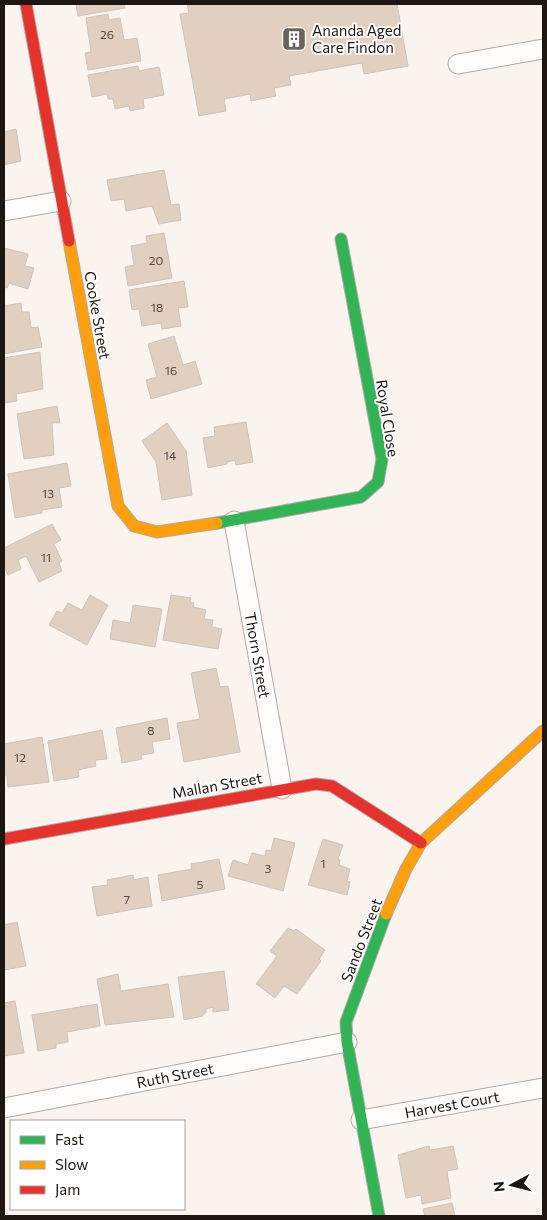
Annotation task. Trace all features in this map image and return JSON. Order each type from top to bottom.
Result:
[{"type":"street","name":"Cooke Street","points":[[26,4],[118,506],[134,526],[157,532],[234,521]]},
{"type":"street","points":[[458,64],[543,49]]},
{"type":"street","points":[[4,211],[62,200]]},
{"type":"street","name":"Royal Close","points":[[234,521],[361,497],[378,482],[382,459],[341,239]]},
{"type":"street","name":"Thorn Street","points":[[234,521],[282,789]]},
{"type":"street","name":"Sando Street","points":[[379,1216],[347,1042],[346,1022],[377,934],[406,869],[421,843],[543,731]]},
{"type":"street","name":"Mallan Street","points":[[4,838],[316,784],[332,786],[421,843]]},
{"type":"street","name":"Ruth Street","points":[[4,1108],[347,1042]]},
{"type":"street","name":"Harvest Court","points":[[361,1120],[543,1088]]},
{"type":"building","points":[[76,4],[124,4],[125,8],[78,16]]},
{"type":"building","name":"Ananda Aged Care Findon","points":[[187,4],[397,4],[408,66],[364,74],[362,63],[289,76],[291,85],[274,88],[276,96],[251,101],[250,94],[224,99],[226,111],[199,116],[180,14],[189,13]]},
{"type":"building","points":[[108,14],[109,20],[120,18],[124,40],[137,38],[141,61],[88,70],[85,53],[91,52],[86,18]]},
{"type":"building","points":[[138,66],[139,71],[159,67],[164,95],[143,99],[144,108],[130,111],[129,106],[115,109],[113,99],[108,99],[107,94],[92,97],[88,75]]},
{"type":"building","points":[[16,129],[21,161],[4,165],[4,132]]},
{"type":"building","points":[[164,170],[171,205],[179,204],[181,220],[159,224],[152,206],[126,211],[124,199],[111,201],[107,180]]},
{"type":"building","points":[[164,233],[172,278],[128,286],[125,267],[134,265],[131,246],[147,243],[146,236]]},
{"type":"building","points":[[4,248],[28,254],[25,266],[34,268],[28,289],[9,283],[7,288],[4,287]]},
{"type":"building","points":[[184,281],[188,307],[178,308],[181,326],[162,329],[161,323],[142,326],[139,309],[132,310],[129,290]]},
{"type":"building","points":[[21,303],[22,312],[29,312],[31,328],[38,327],[42,347],[4,354],[4,306]]},
{"type":"building","points":[[174,336],[183,365],[195,361],[202,384],[151,399],[146,380],[157,377],[148,344]]},
{"type":"building","points":[[40,352],[43,389],[16,394],[17,401],[4,403],[4,358]]},
{"type":"building","points":[[57,406],[60,423],[52,423],[54,455],[24,459],[17,414]]},
{"type":"building","points":[[246,422],[253,462],[236,465],[235,460],[227,462],[227,464],[208,468],[203,438],[215,436],[214,427]]},
{"type":"building","points":[[167,423],[186,451],[192,495],[162,500],[156,462],[142,441]]},
{"type":"building","points":[[67,463],[71,486],[59,488],[62,507],[42,510],[42,513],[15,518],[8,474]]},
{"type":"building","points":[[52,524],[61,540],[54,544],[62,561],[59,563],[62,571],[39,582],[26,556],[18,560],[21,569],[8,575],[4,566],[4,548]]},
{"type":"building","points":[[90,595],[108,605],[87,645],[49,625],[57,611],[62,613],[68,603],[82,610]]},
{"type":"building","points":[[171,595],[191,598],[190,602],[194,603],[193,607],[206,610],[204,619],[213,620],[212,627],[222,629],[218,649],[163,640]]},
{"type":"building","points":[[133,605],[162,609],[155,647],[110,639],[113,620],[130,623]]},
{"type":"building","points":[[216,668],[220,687],[228,686],[240,752],[184,762],[177,723],[200,719],[191,673]]},
{"type":"building","points":[[167,718],[170,739],[152,742],[154,753],[141,755],[142,759],[122,763],[116,728]]},
{"type":"building","points":[[102,730],[107,759],[95,760],[96,766],[78,770],[79,777],[54,781],[48,741]]},
{"type":"building","points":[[42,737],[49,782],[8,787],[7,775],[4,775],[4,744]]},
{"type":"building","points":[[274,838],[295,843],[283,891],[228,876],[233,860],[248,865],[252,853],[265,856],[266,850],[271,851]]},
{"type":"building","points":[[323,839],[343,845],[338,859],[340,860],[339,865],[350,869],[347,881],[350,882],[347,895],[308,885]]},
{"type":"building","points":[[219,859],[225,889],[162,901],[158,875],[192,869],[191,864]]},
{"type":"building","points":[[133,875],[134,880],[148,877],[152,906],[97,916],[92,887],[108,885],[107,880]]},
{"type":"building","points":[[17,922],[26,966],[4,970],[4,925]]},
{"type":"building","points":[[288,928],[294,931],[296,929],[325,950],[319,959],[321,961],[297,994],[284,986],[275,998],[256,984],[277,956],[270,951]]},
{"type":"building","points":[[224,971],[229,1010],[213,1012],[213,1007],[206,1009],[206,1013],[203,1016],[184,1020],[178,977]]},
{"type":"building","points":[[118,974],[121,991],[168,984],[174,1017],[105,1025],[97,979]]},
{"type":"building","points":[[15,1001],[24,1053],[4,1056],[4,1003]]},
{"type":"building","points":[[97,1004],[100,1026],[67,1032],[68,1042],[56,1044],[56,1048],[38,1051],[32,1015]]},
{"type":"building","points":[[429,1146],[430,1150],[453,1146],[458,1169],[447,1171],[451,1198],[422,1204],[421,1195],[406,1198],[398,1155]]},
{"type":"building","points":[[452,1203],[455,1216],[425,1216],[423,1209]]},
{"type":"traffic: fast","points":[[217,523],[361,497],[378,482],[382,459],[341,239]]},
{"type":"traffic: fast","points":[[379,1216],[347,1042],[346,1022],[386,914]]},
{"type":"traffic: slow","points":[[69,241],[118,506],[134,526],[157,532],[217,523]]},
{"type":"traffic: slow","points":[[386,914],[406,869],[421,843],[543,731]]},
{"type":"traffic: jam","points":[[26,4],[69,241]]},
{"type":"traffic: jam","points":[[4,839],[316,784],[332,786],[421,843]]},
{"type":"place","name":"Ananda Aged Care Findon","points":[[294,39]]}]
